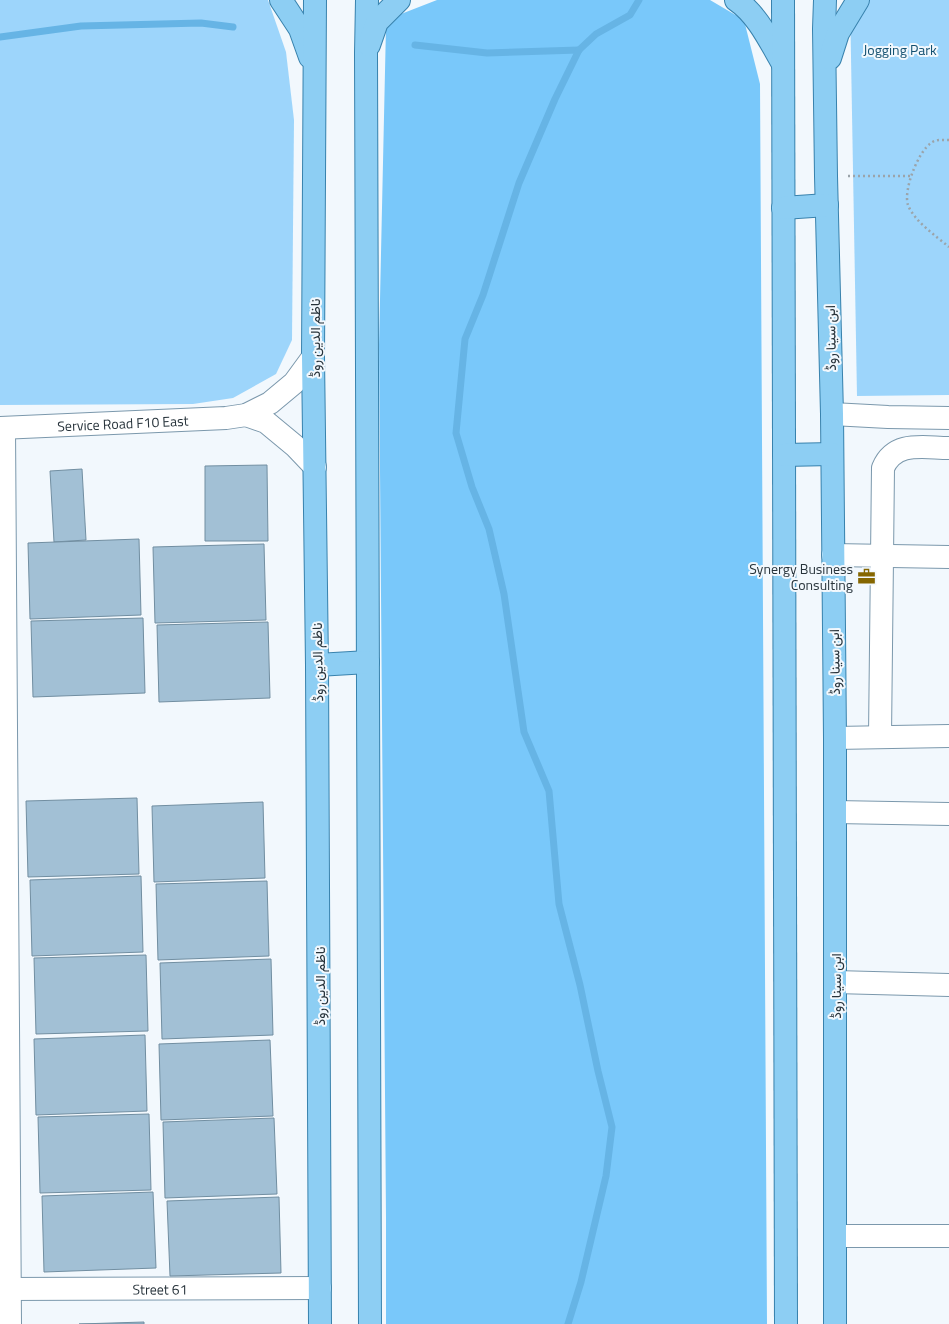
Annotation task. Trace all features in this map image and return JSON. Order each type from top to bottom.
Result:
[{"type":"main road","points":[[281,0],[300,29],[315,71]]},
{"type":"main road","name":"ناظم الدین روڈ","points":[[315,0],[313,357],[318,665],[320,1324]]},
{"type":"main road","points":[[367,0],[370,1324]]},
{"type":"main road","points":[[366,53],[378,22],[399,0]]},
{"type":"main road","points":[[736,0],[764,31],[783,65]]},
{"type":"main road","points":[[783,0],[786,1324]]},
{"type":"main road","name":"ابن سینا روڈ","points":[[825,0],[824,29],[832,414],[835,738],[835,1324]]},
{"type":"main road","points":[[825,76],[838,33],[858,0]]},
{"type":"main road","points":[[783,208],[827,205]]},
{"type":"main road","points":[[784,456],[832,454]]},
{"type":"main road","points":[[318,665],[368,662]]},
{"type":"street","name":"Service Road F10 East","points":[[2,428],[226,418],[246,415],[270,403],[294,383],[313,357]]},
{"type":"street","points":[[832,414],[949,418]]},
{"type":"street","name":"Service Road F10 East","points":[[246,415],[266,422],[295,446],[315,467]]},
{"type":"street","points":[[2,428],[5,1289],[10,1324]]},
{"type":"street","points":[[880,737],[883,468],[886,460],[899,450],[907,448],[949,448]]},
{"type":"street","points":[[833,555],[949,557]]},
{"type":"street","points":[[835,738],[949,736]]},
{"type":"street","points":[[835,812],[949,814]]},
{"type":"street","points":[[834,982],[949,985]]},
{"type":"street","points":[[835,1236],[949,1236]]},
{"type":"street","name":"Street 61","points":[[5,1289],[320,1288]]},
{"type":"path","points":[[949,140],[931,142],[919,157],[907,196],[908,204],[913,214],[949,247]]},
{"type":"path","points":[[826,176],[912,176]]},
{"type":"green space","points":[[0,0],[268,0],[286,52],[294,120],[292,340],[276,374],[233,398],[193,404],[0,405]]},
{"type":"green space","name":"Jogging Park","points":[[850,0],[949,0],[949,395],[857,396]]},
{"type":"shaded area","points":[[437,0],[710,0],[744,20],[760,84],[767,1324],[386,1324],[379,345],[386,26],[401,14]]},
{"type":"building","points":[[267,465],[268,541],[205,541],[205,466]]},
{"type":"building","points":[[82,469],[86,540],[54,542],[50,471]]},
{"type":"building","points":[[139,539],[141,615],[30,619],[28,543]]},
{"type":"building","points":[[264,544],[266,620],[155,623],[153,547]]},
{"type":"building","points":[[143,618],[145,693],[33,697],[31,621]]},
{"type":"building","points":[[268,622],[270,698],[159,702],[157,625]]},
{"type":"building","points":[[137,798],[139,874],[28,877],[26,801]]},
{"type":"building","points":[[263,802],[265,878],[154,882],[152,806]]},
{"type":"building","points":[[141,876],[143,952],[32,956],[30,880]]},
{"type":"building","points":[[267,881],[269,956],[158,960],[156,884]]},
{"type":"building","points":[[146,955],[148,1031],[36,1034],[34,958]]},
{"type":"building","points":[[271,959],[273,1035],[162,1039],[160,963]]},
{"type":"building","points":[[145,1035],[147,1111],[36,1115],[34,1039]]},
{"type":"building","points":[[270,1040],[273,1116],[161,1120],[159,1044]]},
{"type":"building","points":[[149,1114],[151,1190],[40,1193],[38,1117]]},
{"type":"building","points":[[274,1118],[277,1194],[165,1198],[163,1122]]},
{"type":"building","points":[[153,1192],[156,1268],[44,1272],[42,1196]]},
{"type":"building","points":[[279,1197],[281,1273],[170,1276],[167,1201]]},
{"type":"building","points":[[144,1322],[144,1324],[79,1324]]},
{"type":"waterway","points":[[568,1324],[581,1282],[606,1176],[612,1127],[598,1071],[580,985],[559,904],[549,791],[524,732],[504,594],[489,529],[472,487],[456,433],[465,339],[483,295],[519,183],[555,99],[579,50],[596,34],[630,15],[639,0]]},
{"type":"waterway","points":[[0,37],[81,26],[201,23],[233,27]]},
{"type":"waterway","points":[[415,45],[487,53],[579,50]]},
{"type":"place","name":"Synergy Business Consulting","points":[[866,576]]}]
